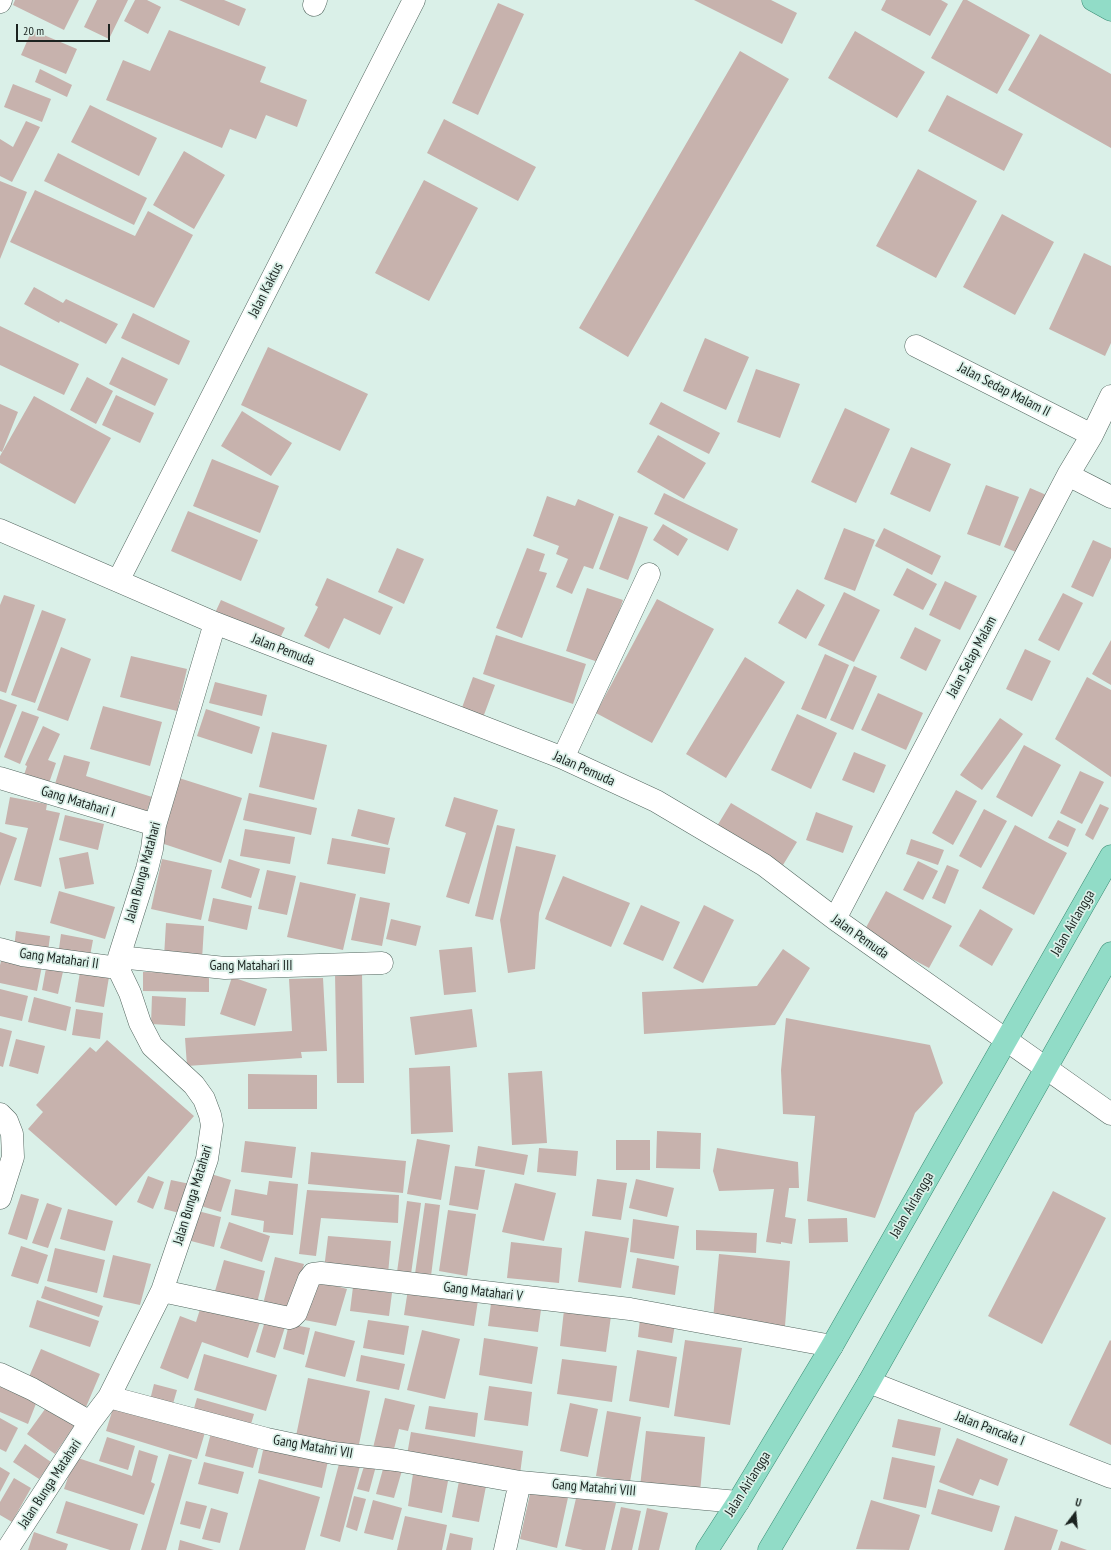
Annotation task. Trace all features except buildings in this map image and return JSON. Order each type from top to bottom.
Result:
[{"type":"main road","points":[[1093,0],[1111,10]]},
{"type":"main road","name":"Jalan Airlangga","points":[[707,1550],[738,1502],[832,1346],[1111,856]]},
{"type":"main road","points":[[769,1550],[868,1382],[1111,953]]},
{"type":"street","name":"Jalan Kaktus","points":[[118,581],[414,0]]},
{"type":"street","name":"Jalan Sedap Malam II","points":[[916,346],[1092,435]]},
{"type":"street","name":"Jalan Selap Malam","points":[[835,919],[1068,475],[1092,435],[1111,396]]},
{"type":"street","points":[[1068,475],[1111,496]]},
{"type":"street","name":"Jalan Pemuda","points":[[0,530],[215,623],[563,758],[662,805],[764,865],[835,919],[1111,1114]]},
{"type":"street","points":[[563,758],[649,574]]},
{"type":"street","name":"Jalan Bunga Matahari","points":[[7,1550],[90,1422],[109,1397],[162,1291],[208,1159],[212,1125],[208,1108],[200,1091],[152,1046],[140,1023],[119,962],[147,869],[152,849],[155,825],[215,623]]},
{"type":"street","name":"Gang Matahari I","points":[[0,778],[155,825]]},
{"type":"street","name":"Gang Matahari II","points":[[0,950],[22,955],[119,962]]},
{"type":"street","name":"Gang Matahari III","points":[[119,962],[225,968],[382,963]]},
{"type":"street","points":[[0,1114],[7,1121],[12,1134],[13,1157],[0,1198]]},
{"type":"street","name":"Gang Matahari V","points":[[162,1291],[289,1318],[296,1313],[308,1279],[313,1274],[321,1273],[630,1309],[832,1346]]},
{"type":"street","points":[[0,1374],[32,1389],[90,1422]]},
{"type":"street","name":"Jalan Pancaka I","points":[[868,1382],[1111,1477]]},
{"type":"street","name":"Gang Matahri VII","points":[[109,1397],[268,1439],[332,1453],[396,1460],[520,1482]]},
{"type":"street","points":[[504,1550],[520,1482]]},
{"type":"street","name":"Gang Matahri VIII","points":[[520,1482],[738,1502]]}]
